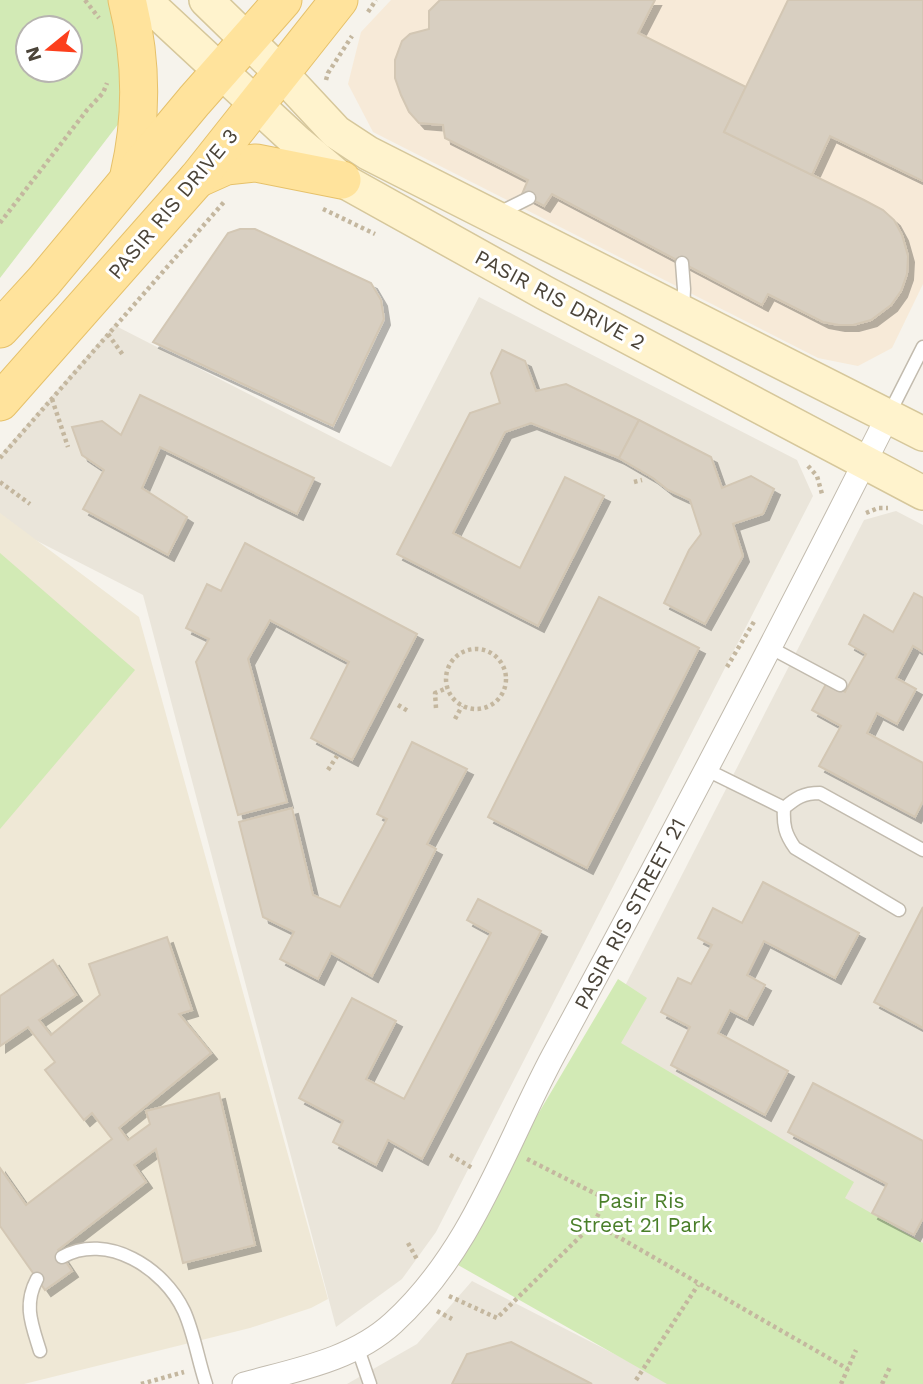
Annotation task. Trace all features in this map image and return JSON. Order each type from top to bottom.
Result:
[{"type":"main road","points":[[127,0],[136,36],[140,72],[137,141],[128,180]]},
{"type":"main road","points":[[0,329],[283,0]]},
{"type":"main road","name":"PASIR RIS DRIVE 3","points":[[0,402],[197,179],[281,73],[352,17]]},
{"type":"main road","points":[[197,179],[226,166],[256,163],[331,194]]},
{"type":"street","name":"PASIR RIS DRIVE 2","points":[[145,0],[257,104],[331,194],[545,293],[923,493]]},
{"type":"street","name":"PASIR RIS DRIVE 2","points":[[206,0],[281,73],[336,132],[368,153],[923,434]]},
{"type":"street","name":"PASIR RIS STREET 21","points":[[244,1384],[358,1349],[392,1324],[428,1287],[454,1252],[541,1079],[707,770],[888,416]]},
{"type":"lane","points":[[494,216],[529,198]]},
{"type":"lane","points":[[682,263],[683,312]]},
{"type":"lane","name":"PASIR RIS STREET 21","points":[[888,416],[923,347]]},
{"type":"lane","points":[[769,648],[840,685]]},
{"type":"lane","points":[[707,770],[783,808]]},
{"type":"lane","points":[[783,808],[798,796],[820,793],[923,850]]},
{"type":"lane","points":[[783,808],[783,825],[795,848],[899,910]]},
{"type":"lane","points":[[62,1257],[74,1250],[113,1250],[134,1259],[156,1276],[183,1310],[206,1384]]},
{"type":"lane","points":[[37,1279],[29,1293],[33,1329],[40,1351]]},
{"type":"lane","points":[[358,1349],[370,1384]]},
{"type":"path","points":[[326,80],[352,17],[376,0]]},
{"type":"path","points":[[0,223],[103,93],[108,81]]},
{"type":"path","points":[[331,194],[381,237]]},
{"type":"path","points":[[0,458],[229,199]]},
{"type":"path","points":[[108,334],[123,355]]},
{"type":"path","points":[[52,398],[68,447]]},
{"type":"path","points":[[800,458],[817,476],[825,503]]},
{"type":"path","points":[[634,482],[642,480]]},
{"type":"path","points":[[0,482],[30,504]]},
{"type":"path","points":[[727,667],[761,611]]},
{"type":"path","points":[[467,650],[491,652],[506,670],[507,682],[503,694],[496,703],[485,709],[473,710],[462,706],[452,699],[447,688],[449,664],[457,655],[467,650]]},
{"type":"path","points":[[436,708],[435,693],[447,688]]},
{"type":"path","points":[[398,705],[408,711]]},
{"type":"path","points":[[455,719],[462,706]]},
{"type":"path","points":[[328,770],[337,756]]},
{"type":"path","points":[[428,1287],[498,1318],[594,1223],[606,1199],[508,1149]]},
{"type":"path","points":[[450,1155],[474,1169]]},
{"type":"path","points":[[594,1223],[848,1369]]},
{"type":"path","points":[[408,1243],[415,1256]]},
{"type":"path","points":[[636,1380],[698,1285]]},
{"type":"path","points":[[441,1313],[452,1319]]},
{"type":"path","points":[[841,1384],[856,1350]]},
{"type":"path","points":[[882,1384],[890,1367]]},
{"type":"shaded area","points":[[391,0],[923,0],[923,284],[892,348],[858,366],[818,358],[373,132],[348,84],[361,32]]},
{"type":"shaded area","points":[[479,297],[797,460],[813,496],[436,1232],[402,1279],[336,1327],[143,595],[0,522],[0,455],[114,325],[391,467]]},
{"type":"shaded area","points":[[896,511],[923,525],[923,1275],[587,1060],[864,520]]},
{"type":"shaded area","points":[[0,513],[139,617],[328,1299],[311,1308],[250,1328],[24,1384],[0,1384]]},
{"type":"shaded area","points":[[472,1281],[673,1384],[347,1384],[417,1344]]},
{"type":"green space","points":[[0,0],[129,0],[129,110],[0,278]]},
{"type":"green space","points":[[0,553],[135,670],[0,829]]},
{"type":"green space","name":"Pasir Ris Street 21 Park","points":[[618,979],[647,998],[621,1043],[854,1182],[845,1198],[923,1243],[923,1384],[667,1384],[451,1261]]},
{"type":"building","points":[[440,0],[655,0],[638,33],[746,87],[724,132],[864,200],[883,210],[894,220],[908,256],[907,274],[901,291],[891,305],[871,320],[853,325],[823,322],[768,294],[762,305],[552,194],[544,206],[522,194],[528,180],[445,138],[443,125],[419,123],[409,112],[401,95],[395,78],[395,60],[402,41],[410,34],[429,29],[429,11]]},
{"type":"building","points":[[788,0],[923,0],[923,181],[830,136],[812,175],[724,132]]},
{"type":"building","points":[[240,229],[255,229],[371,283],[381,300],[384,319],[333,426],[153,342],[228,233]]},
{"type":"building","points":[[502,350],[525,361],[536,391],[566,384],[639,420],[619,458],[531,423],[505,432],[453,533],[520,568],[565,477],[604,496],[538,626],[397,554],[470,413],[500,403],[491,373]]},
{"type":"building","points":[[140,395],[314,478],[297,514],[160,447],[142,488],[187,517],[168,555],[83,509],[104,470],[82,455],[72,427],[102,421],[121,435]]},
{"type":"building","points":[[639,420],[711,457],[722,488],[751,476],[774,489],[763,514],[733,524],[743,556],[705,624],[664,603],[689,550],[701,534],[690,500],[668,490],[619,458]]},
{"type":"building","points":[[245,543],[417,634],[352,760],[311,738],[349,662],[270,620],[248,659],[287,802],[238,815],[196,662],[209,639],[186,628],[207,584],[221,591]]},
{"type":"building","points":[[914,593],[923,598],[923,652],[913,646],[896,678],[916,689],[897,724],[877,713],[867,733],[923,763],[923,801],[915,817],[819,766],[841,726],[812,710],[827,682],[845,692],[866,654],[849,644],[864,615],[893,632]]},
{"type":"building","points":[[599,597],[699,648],[587,868],[488,817]]},
{"type":"building","points":[[412,742],[467,769],[427,844],[436,849],[372,976],[331,953],[318,979],[280,959],[294,932],[263,917],[239,822],[292,808],[313,895],[340,907],[387,819],[377,814]]},
{"type":"building","points":[[763,882],[859,933],[835,978],[764,941],[747,975],[765,985],[747,1019],[730,1010],[718,1033],[788,1071],[765,1115],[671,1065],[690,1027],[661,1012],[678,978],[691,984],[712,945],[698,938],[713,908],[742,923]]},
{"type":"building","points":[[478,899],[541,931],[422,1159],[388,1140],[376,1165],[333,1142],[343,1121],[299,1098],[352,998],[396,1021],[366,1079],[404,1099],[491,933],[467,920]]},
{"type":"building","points":[[923,907],[923,1028],[874,1002]]},
{"type":"building","points":[[167,937],[192,1010],[179,1014],[211,1053],[119,1128],[128,1140],[150,1124],[146,1111],[219,1093],[255,1245],[183,1263],[156,1149],[134,1165],[146,1182],[58,1250],[72,1271],[45,1290],[0,1226],[0,1168],[26,1205],[112,1139],[92,1113],[84,1120],[45,1070],[55,1062],[28,1027],[0,1046],[0,996],[53,960],[76,995],[39,1020],[51,1035],[100,995],[89,964]]},
{"type":"building","points":[[813,1083],[923,1141],[923,1218],[914,1235],[872,1213],[887,1184],[788,1132]]},
{"type":"building","points":[[511,1342],[592,1384],[452,1384],[467,1354]]}]
